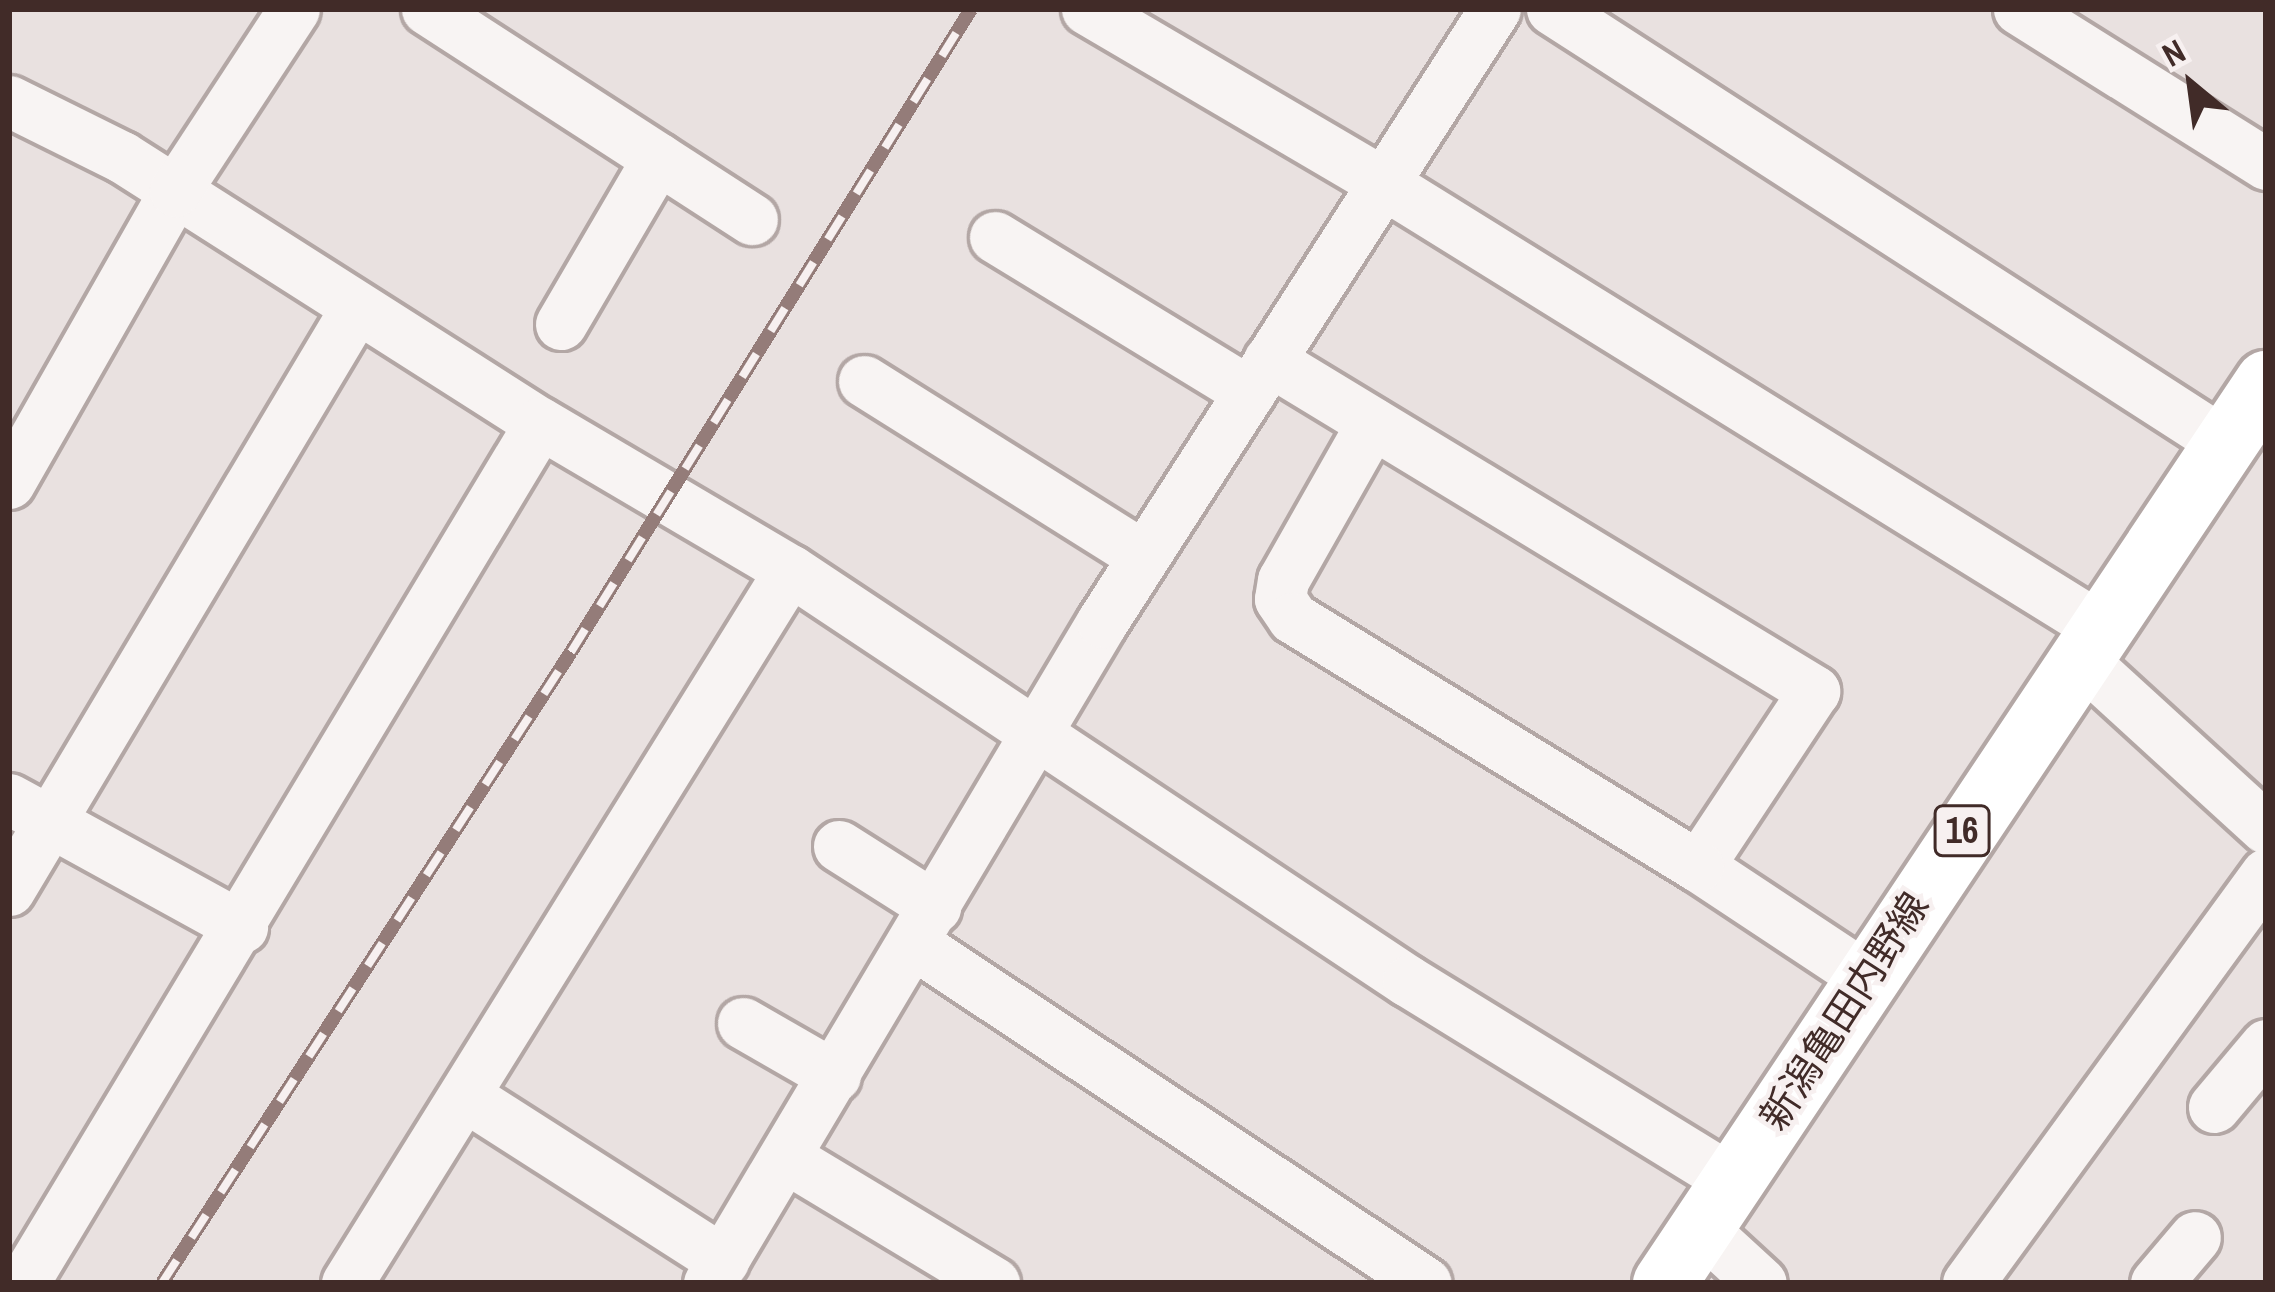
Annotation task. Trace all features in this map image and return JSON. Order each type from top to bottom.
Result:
[{"type":"main road","name":"新潟亀田内野線","points":[[1664,1283],[1866,977],[2094,646],[2266,382]]},
{"type":"street","points":[[9,483],[176,191],[293,9]]},
{"type":"street","points":[[427,9],[752,219]]},
{"type":"street","points":[[1087,9],[1383,183],[2094,646],[2266,828]]},
{"type":"street","points":[[467,1097],[716,1272],[1144,556],[1495,9]]},
{"type":"street","points":[[1552,9],[2226,444]]},
{"type":"street","points":[[2019,9],[2266,164]]},
{"type":"street","points":[[9,101],[176,191],[540,423],[790,570],[1527,1057],[1607,1098],[1717,1204],[1761,1283]]},
{"type":"street","points":[[561,324],[658,158]]},
{"type":"street","points":[[994,237],[1259,376],[1372,423],[1814,691],[1698,866]]},
{"type":"street","points":[[9,890],[29,811],[356,308]]},
{"type":"street","points":[[864,381],[1144,556]]},
{"type":"street","points":[[23,1283],[242,927],[540,423]]},
{"type":"street","points":[[1372,423],[1283,580],[1280,598],[1293,618],[1698,866],[1866,977]]},
{"type":"street","points":[[347,1283],[467,1097],[790,570]]},
{"type":"street","points":[[29,811],[242,927]]},
{"type":"street","points":[[839,846],[924,925],[1426,1283]]},
{"type":"street","points":[[1968,1283],[2266,874]]},
{"type":"street","points":[[743,1023],[835,1076]]},
{"type":"street","points":[[2214,1107],[2266,1045]]},
{"type":"street","points":[[787,1158],[994,1283]]},
{"type":"street","points":[[2156,1283],[2194,1237]]},
{"type":"railway","points":[[162,1283],[571,652],[971,9]]}]
